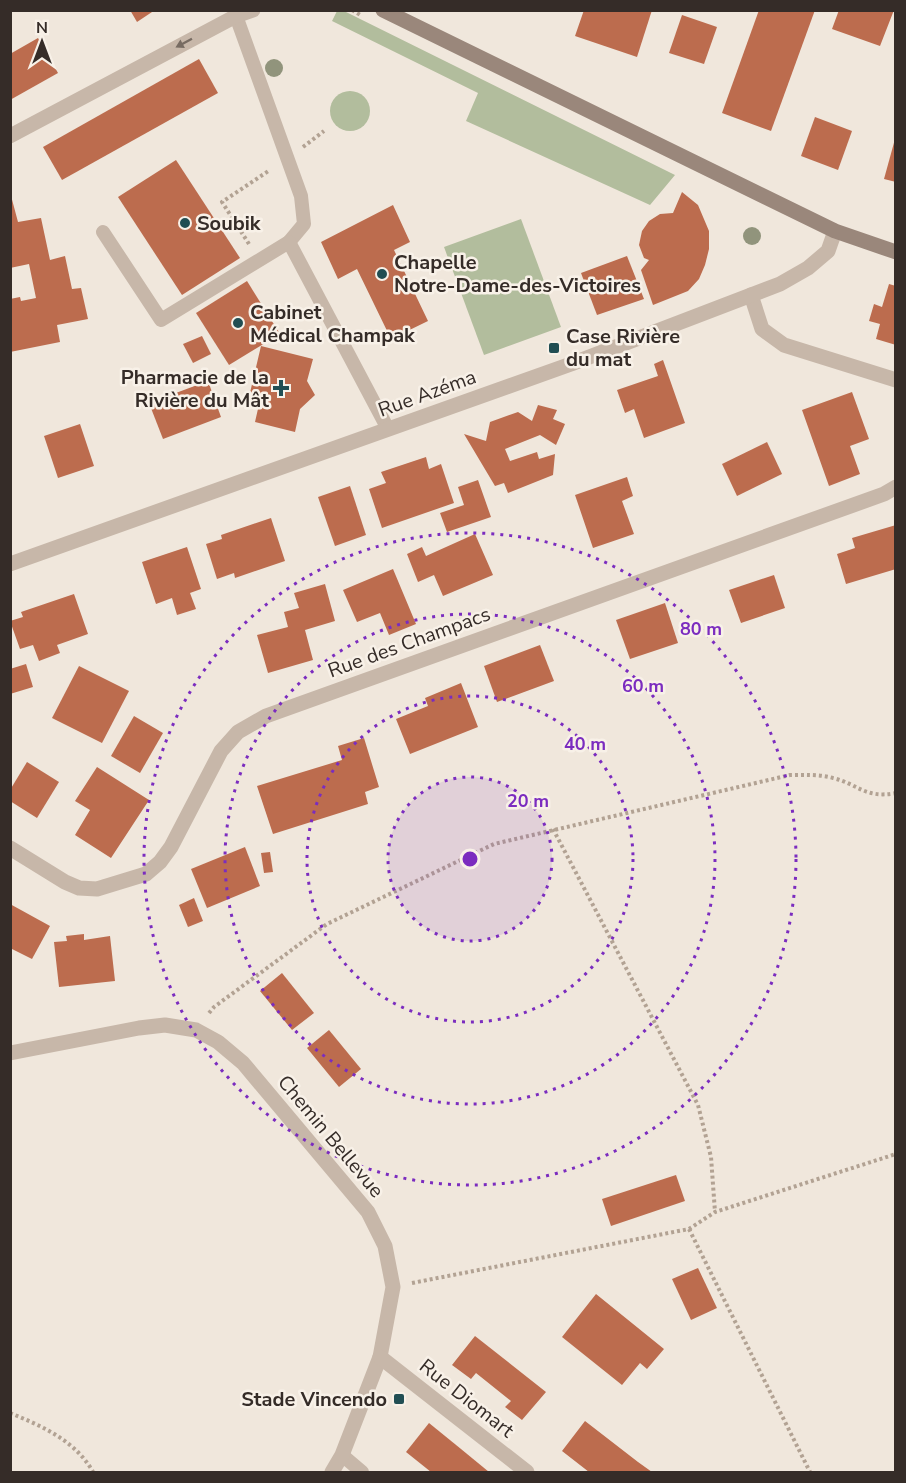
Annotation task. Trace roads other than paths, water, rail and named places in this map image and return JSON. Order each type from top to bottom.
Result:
[{"type":"main road","points":[[383,10],[835,231],[896,252]]},
{"type":"street","points":[[10,136],[236,15],[253,10]]},
{"type":"street","name":"Rue Azéma","points":[[10,564],[571,364],[780,284],[808,268],[828,252],[835,231]]},
{"type":"street","points":[[751,295],[762,329],[784,345],[896,380]]},
{"type":"street","name":"Rue des Champacs","points":[[10,848],[65,882],[80,888],[97,890],[146,874],[160,862],[171,847],[221,751],[238,732],[266,716],[896,488]]},
{"type":"street","name":"Chemin Bellevue","points":[[10,1053],[139,1028],[165,1025],[196,1030],[218,1042],[243,1063],[368,1212],[385,1246],[393,1287],[380,1357],[342,1455],[332,1473]]},
{"type":"street","name":"Rue Diomart","points":[[380,1357],[527,1473]]},
{"type":"lane","points":[[103,232],[161,320],[289,242],[304,224],[301,196],[236,15]]},
{"type":"lane","points":[[289,242],[388,429]]},
{"type":"lane","points":[[342,1455],[362,1473]]},
{"type":"place","name":"Soubik","points":[[185,223]]},
{"type":"place","name":"Chapelle Notre-Dame-des-Victoires","points":[[382,274]]},
{"type":"place","name":"Cabinet Médical Champak","points":[[238,323]]},
{"type":"place","name":"Case Rivière du mat","points":[[554,348]]},
{"type":"place","name":"Pharmacie de la Rivière du Mât","points":[[281,388]]},
{"type":"place","name":"Stade Vincendo","points":[[399,1399]]}]
